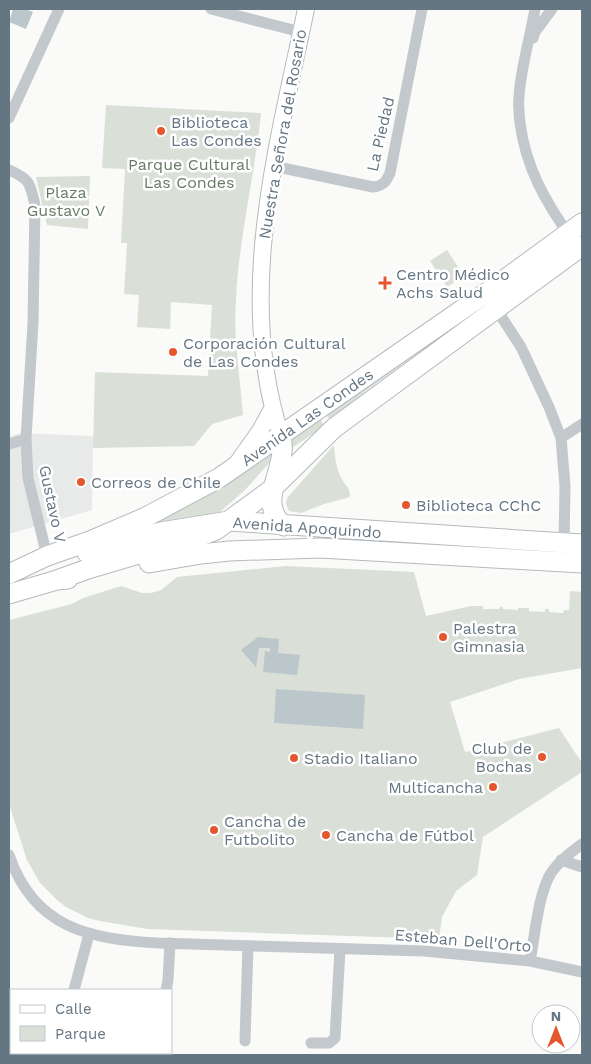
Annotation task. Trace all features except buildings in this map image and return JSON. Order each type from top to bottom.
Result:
[{"type":"main road","name":"Avenida Las Condes","points":[[9,574],[47,556],[90,541],[146,517],[233,469],[486,293],[575,228]]},
{"type":"main road","name":"Avenida Las Condes","points":[[57,580],[206,534],[229,521],[272,489],[334,428],[497,310],[580,247]]},
{"type":"main road","points":[[281,436],[282,453],[272,489],[272,502],[274,513],[284,526]]},
{"type":"main road","name":"Avenida Apoquindo","points":[[9,574],[161,532],[229,521],[573,543]]},
{"type":"main road","name":"Avenida Apoquindo","points":[[9,594],[57,580],[94,576],[166,559],[201,554],[296,548],[582,563]]},
{"type":"street","points":[[9,118],[59,9]]},
{"type":"street","points":[[211,9],[301,32]]},
{"type":"street","name":"Nuestra Señora del Rosario","points":[[281,436],[272,409],[262,352],[259,292],[262,244],[274,166],[306,9]]},
{"type":"street","name":"La Piedad","points":[[274,166],[373,188],[380,186],[386,181],[390,173],[422,9]]},
{"type":"street","points":[[535,9],[521,75],[518,99],[522,138],[527,158],[538,185],[575,228],[580,247]]},
{"type":"street","points":[[521,75],[535,32],[552,9]]},
{"type":"street","name":"Gustavo V","points":[[9,170],[24,176],[31,188],[35,205],[33,323],[26,439],[28,478],[47,556]]},
{"type":"street","points":[[486,293],[521,347],[561,438],[573,543]]},
{"type":"street","points":[[233,469],[260,431],[272,409]]},
{"type":"street","points":[[561,438],[582,424]]},
{"type":"street","points":[[9,444],[26,439]]},
{"type":"street","points":[[530,961],[543,890],[550,874],[561,860],[582,844]]},
{"type":"street","name":"Esteban Dell'Orto","points":[[9,855],[22,885],[37,903],[56,919],[89,934],[128,942],[424,951],[530,961],[582,972]]},
{"type":"street","points":[[561,860],[582,866]]},
{"type":"street","points":[[74,989],[89,934]]},
{"type":"street","points":[[166,989],[170,943]]},
{"type":"street","points":[[245,1041],[248,946]]},
{"type":"street","points":[[311,1043],[332,1043],[335,1038],[340,949]]},
{"type":"shaded area","points":[[13,9],[25,9],[33,12],[26,29],[9,22]]},
{"type":"shaded area","points":[[20,433],[93,436],[92,510],[9,534],[9,437]]},
{"type":"shaded area","points":[[258,637],[279,639],[278,653],[300,655],[297,675],[263,672],[265,651],[270,652],[270,648],[259,648],[256,667],[241,650]]},
{"type":"shaded area","points":[[276,689],[365,695],[363,729],[274,723]]},
{"type":"green space","name":"Parque Cultural Las Condes","points":[[106,105],[261,113],[240,252],[235,313],[243,415],[212,424],[194,446],[93,448],[95,372],[208,376],[212,305],[171,302],[170,329],[137,327],[139,295],[124,294],[127,243],[121,243],[125,169],[102,168]]},
{"type":"green space","name":"Plaza Gustavo V","points":[[90,176],[88,229],[47,225],[36,177]]},
{"type":"green space","points":[[447,250],[464,276],[447,287],[430,261]]},
{"type":"green space","points":[[441,336],[363,393],[332,421],[323,412]]},
{"type":"green space","points":[[318,416],[325,426],[293,447],[290,447],[291,436]]},
{"type":"green space","points":[[334,445],[337,468],[349,489],[350,496],[301,513],[289,511],[286,504],[287,498]]},
{"type":"green space","points":[[269,450],[277,454],[245,490],[220,512],[213,515],[189,517],[118,534]]},
{"type":"green space","name":"Stadio Italiano","points":[[286,566],[414,572],[426,616],[471,606],[483,606],[483,609],[499,609],[503,607],[503,609],[518,610],[518,608],[529,608],[529,611],[545,612],[545,609],[549,609],[549,612],[563,613],[564,610],[569,610],[570,591],[582,592],[582,668],[519,679],[450,702],[465,752],[559,728],[582,763],[582,772],[483,837],[477,875],[456,891],[442,917],[439,939],[147,929],[88,918],[66,907],[40,883],[27,860],[9,804],[9,620],[72,604],[83,598],[121,586],[142,593],[151,593],[161,590],[177,577]]},
{"type":"place","name":"Biblioteca Las Condes","points":[[161,131]]},
{"type":"place","name":"Centro Médico Achs Salud","points":[[385,283]]},
{"type":"place","name":"Corporación Cultural de Las Condes","points":[[173,352]]},
{"type":"place","name":"Correos de Chile","points":[[81,482]]},
{"type":"place","name":"Biblioteca CChC","points":[[406,505]]},
{"type":"place","name":"Palestra Gimnasia","points":[[443,637]]},
{"type":"place","name":"Club de Bochas","points":[[542,757]]},
{"type":"place","name":"Stadio Italiano","points":[[294,758]]},
{"type":"place","name":"Multicancha","points":[[493,787]]},
{"type":"place","name":"Cancha de Futbolito","points":[[214,830]]},
{"type":"place","name":"Cancha de Fútbol","points":[[326,835]]}]
